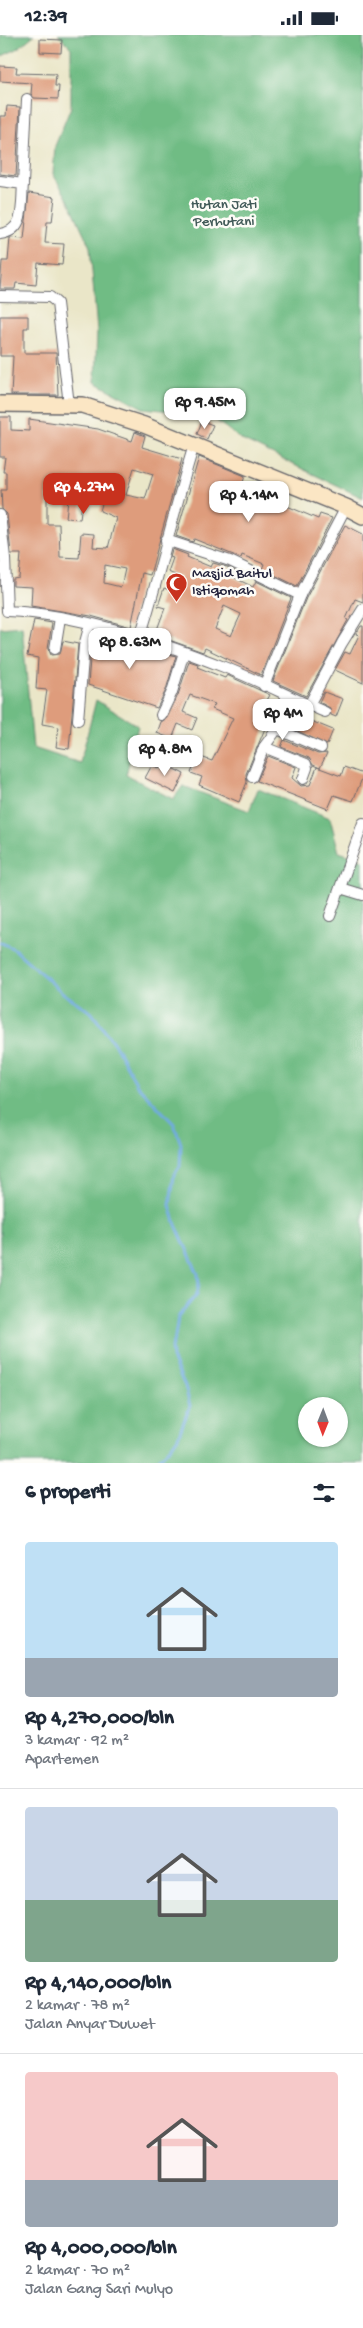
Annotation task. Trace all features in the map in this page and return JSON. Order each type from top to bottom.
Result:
[{"type":"street","points":[[0,236],[16,228],[20,219],[27,99]]},
{"type":"street","points":[[0,181],[23,184]]},
{"type":"street","points":[[0,296],[50,297],[56,303],[69,405]]},
{"type":"street","points":[[0,404],[82,405],[144,425],[346,507],[363,516]]},
{"type":"street","points":[[140,637],[160,575],[166,540],[194,445]]},
{"type":"street","points":[[264,686],[300,595],[346,507]]},
{"type":"street","points":[[0,515],[6,557],[7,611],[34,612],[140,637],[226,667],[264,686],[325,712]]},
{"type":"street","points":[[166,540],[230,561],[300,595]]},
{"type":"street","points":[[309,705],[342,643],[363,609]]},
{"type":"street","points":[[55,649],[60,618]]},
{"type":"street","points":[[78,720],[84,646],[90,624]]},
{"type":"street","points":[[161,715],[172,692],[184,652]]},
{"type":"street","points":[[252,777],[264,747],[277,729],[286,696]]},
{"type":"street","points":[[277,729],[320,748]]},
{"type":"street","points":[[264,747],[306,764],[307,768],[303,779]]},
{"type":"street","points":[[330,916],[363,823]]},
{"type":"street","points":[[340,888],[363,895]]},
{"type":"green space","points":[[0,35],[34,35],[17,49],[0,57]]},
{"type":"green space","name":"Hutan Jati Perhutani","points":[[58,35],[363,35],[363,498],[242,440],[209,415],[143,408],[95,382],[97,331],[90,247],[70,203],[53,174],[55,146],[71,107],[71,48]]},
{"type":"green space","points":[[22,626],[33,748],[80,763],[96,700],[138,726],[126,775],[173,799],[183,786],[249,811],[258,789],[330,818],[339,852],[363,860],[363,1463],[0,1463],[0,628]]},
{"type":"building","points":[[40,39],[62,40],[61,53],[40,52]]},
{"type":"building","points":[[0,66],[17,67],[16,73],[56,74],[55,86],[59,86],[58,99],[34,98],[31,94],[32,83],[0,81]]},
{"type":"building","points":[[7,106],[20,107],[16,176],[0,174],[0,116],[6,116]]},
{"type":"building","points":[[29,193],[55,197],[52,222],[47,222],[45,243],[64,244],[62,265],[38,263],[36,285],[16,283],[15,289],[0,289],[2,261],[8,261],[10,238],[24,239]]},
{"type":"building","points":[[0,316],[28,316],[28,328],[24,328],[24,353],[56,353],[58,395],[11,395],[13,356],[0,356]]},
{"type":"building","points":[[0,417],[11,417],[11,430],[29,431],[29,419],[98,429],[132,441],[135,432],[145,436],[142,447],[182,459],[150,575],[142,573],[131,627],[91,616],[31,606],[32,587],[13,586],[13,579],[19,578],[21,554],[11,554],[7,514],[2,509],[1,490],[6,490],[6,472],[3,472],[5,457],[0,457]],"holes":[[[134,468],[153,474],[145,499],[126,495]],[[47,489],[69,491],[66,518],[80,519],[83,494],[104,497],[100,511],[116,518],[108,548],[93,547],[94,534],[81,533],[79,558],[60,557],[59,524],[47,524]],[[105,565],[125,569],[121,587],[104,583]]]},
{"type":"building","points":[[202,421],[213,425],[207,439],[197,434]]},
{"type":"building","points":[[199,457],[245,476],[243,482],[266,491],[264,495],[287,506],[318,519],[320,514],[332,518],[297,586],[262,569],[264,564],[242,555],[241,558],[194,539],[193,542],[176,536]]},
{"type":"building","points":[[345,525],[363,534],[363,602],[355,599],[346,619],[348,620],[306,696],[273,681],[306,598]]},
{"type":"building","points":[[172,549],[211,567],[213,563],[227,567],[235,571],[233,577],[253,587],[256,581],[291,598],[261,675],[205,648],[203,652],[155,635],[165,608],[158,606],[164,588],[175,592],[180,577],[168,572],[173,558],[170,557]],"holes":[[[224,606],[241,614],[231,636],[215,629]]]},
{"type":"building","points":[[34,620],[52,623],[48,648],[51,655],[60,654],[63,641],[78,644],[69,749],[56,747],[59,727],[42,724],[47,690],[36,689],[38,658],[27,656]]},
{"type":"building","points":[[361,626],[363,626],[363,683],[335,670],[345,652],[350,654],[359,635],[356,634]]},
{"type":"building","points":[[95,632],[176,656],[166,690],[157,708],[88,685],[91,647]]},
{"type":"building","points":[[189,661],[198,664],[197,667],[225,678],[227,675],[270,695],[266,702],[276,706],[271,724],[266,726],[246,774],[247,782],[239,802],[199,785],[202,777],[191,773],[198,756],[212,761],[233,718],[212,709],[215,704],[190,695],[183,712],[197,718],[192,730],[178,724],[172,739],[157,733],[161,722],[167,718],[178,695]]},
{"type":"building","points":[[324,692],[343,699],[336,717],[331,715],[330,708],[319,702]]},
{"type":"building","points":[[289,712],[333,730],[327,745],[285,725]]},
{"type":"building","points":[[284,740],[318,754],[327,753],[320,768],[313,765],[309,758],[281,747]]},
{"type":"building","points":[[268,756],[296,767],[292,778],[301,786],[310,785],[317,767],[341,776],[344,767],[363,774],[363,776],[353,801],[334,795],[328,809],[257,781]]},
{"type":"building","points":[[162,763],[184,774],[175,793],[145,778],[152,765],[159,768]]},
{"type":"waterway","points":[[0,942],[14,949],[63,993],[92,1013],[117,1048],[137,1085],[174,1124],[181,1144],[180,1166],[174,1175],[170,1205],[176,1225],[198,1274],[199,1284],[197,1294],[178,1317],[175,1337],[171,1347],[172,1358],[185,1386],[190,1406],[178,1437],[155,1463]]},
{"type":"place","name":"Masjid Baitul Istiqomah","points":[[176,602]]}]
